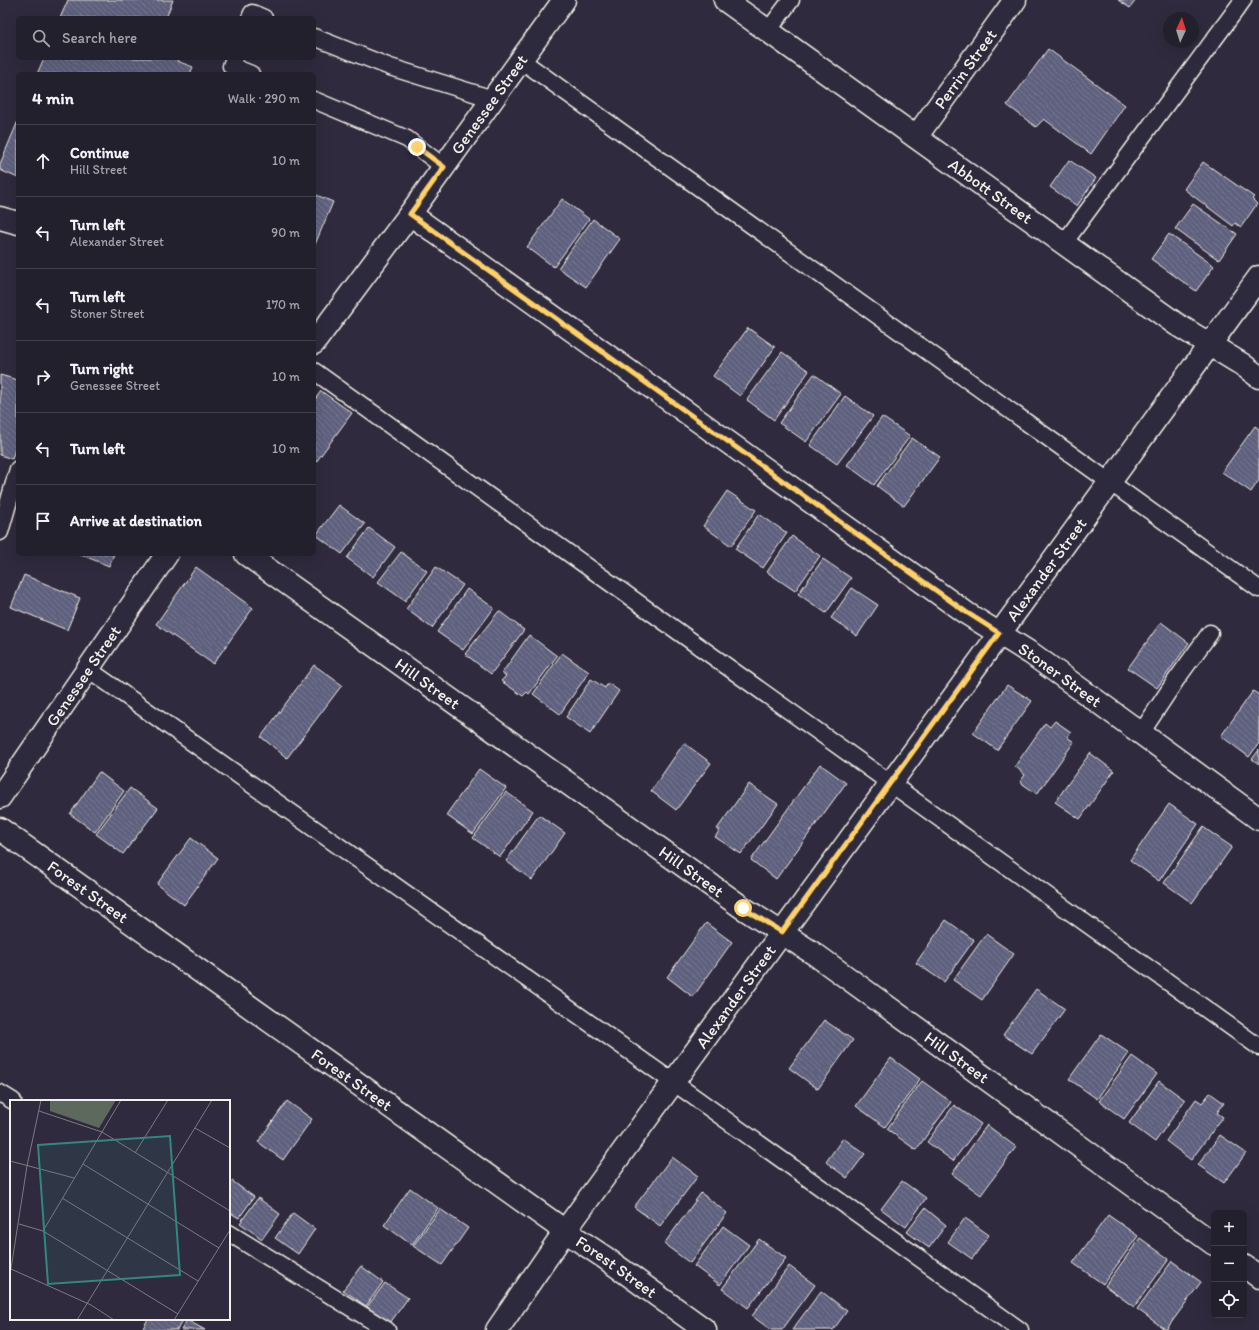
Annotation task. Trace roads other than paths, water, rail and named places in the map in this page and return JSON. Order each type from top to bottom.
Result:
[{"type":"street","name":"Genessee Street","points":[[316,340],[410,214],[564,0]]},
{"type":"street","name":"Abbott Street","points":[[725,0],[1176,324],[1243,365],[1259,377]]},
{"type":"street","name":"Perrin Street","points":[[916,137],[1015,0]]},
{"type":"street","name":"Stoner Street","points":[[410,214],[960,608],[1032,654],[1259,819]]},
{"type":"street","points":[[0,218],[16,222]]},
{"type":"street","name":"Alexander Street","points":[[497,1330],[565,1231],[1259,277]]},
{"type":"street","name":"Genessee Street","points":[[0,797],[166,556]]},
{"type":"street","name":"Hill Street","points":[[249,556],[730,899],[823,959],[1211,1242]]},
{"type":"street","name":"Forest Street","points":[[0,829],[705,1330]]},
{"type":"street","points":[[1247,1268],[1259,1277]]},
{"type":"lane","points":[[768,31],[791,0]]},
{"type":"lane","points":[[1064,243],[1243,0]]},
{"type":"lane","points":[[251,16],[252,13],[259,16]]},
{"type":"lane","points":[[316,38],[390,67],[492,99]]},
{"type":"lane","points":[[233,60],[231,66],[246,72]]},
{"type":"lane","points":[[521,60],[1259,589]]},
{"type":"lane","points":[[316,101],[407,140],[444,167]]},
{"type":"lane","points":[[316,372],[1259,1047]]},
{"type":"lane","points":[[0,532],[16,476]]},
{"type":"lane","points":[[1141,733],[1176,680],[1210,633]]},
{"type":"lane","points":[[88,669],[673,1082],[1020,1330]]},
{"type":"lane","points":[[0,1093],[11,1100]]},
{"type":"lane","points":[[230,1234],[387,1330]]}]
